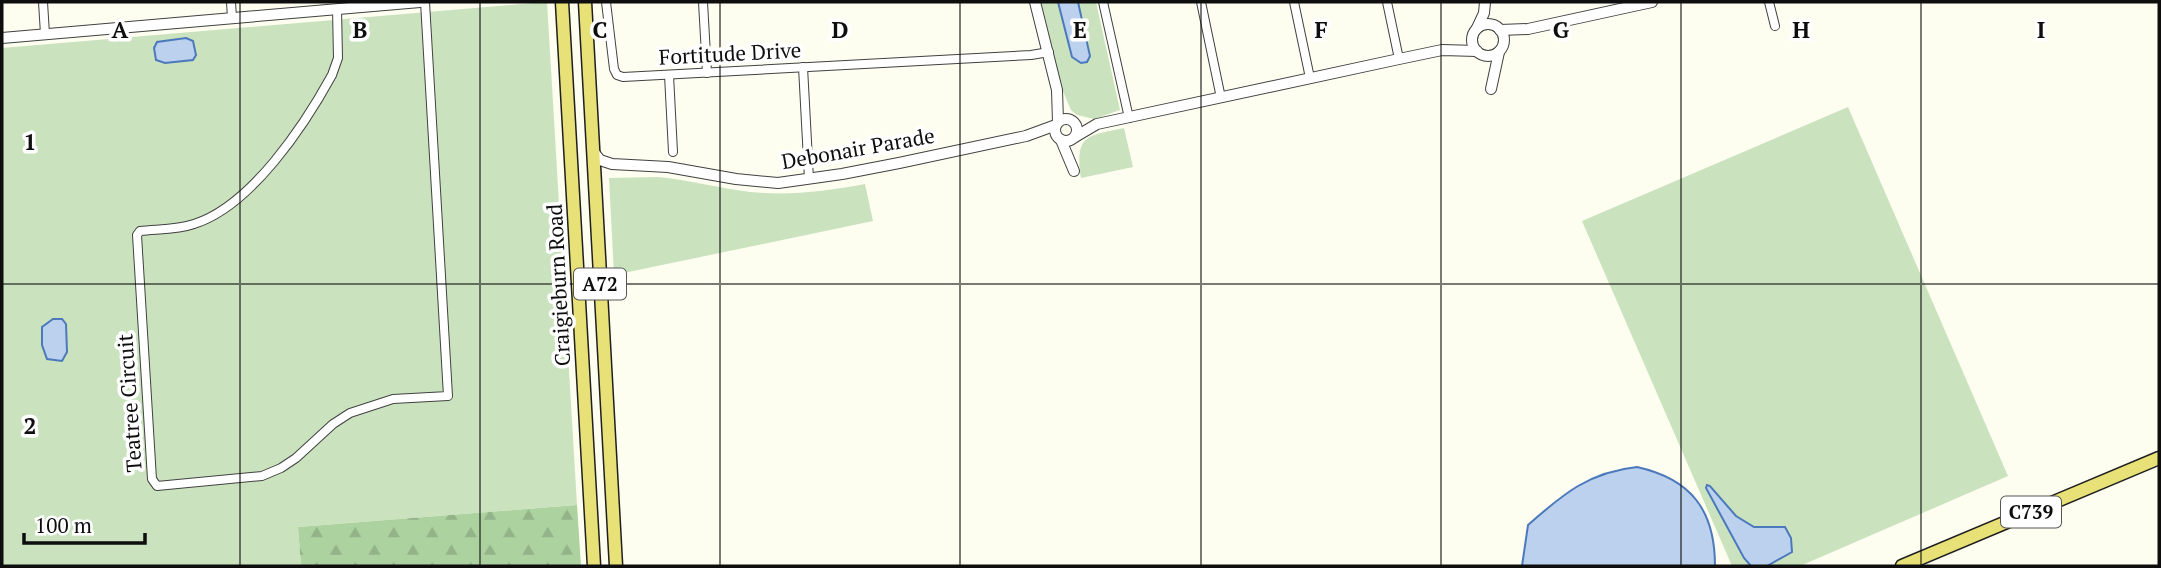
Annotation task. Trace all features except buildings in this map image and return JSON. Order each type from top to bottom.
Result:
[{"type":"main road","name":"Craigieburn Road","points":[[562,2],[594,566]]},
{"type":"main road","name":"Craigieburn Road","points":[[585,2],[616,566]]},
{"type":"main road","name":"C739","points":[[1902,566],[2159,458]]},
{"type":"street","points":[[43,2],[45,34]]},
{"type":"street","points":[[231,2],[232,18]]},
{"type":"street","points":[[2,38],[422,2]]},
{"type":"street","name":"Teatree Circuit","points":[[337,9],[338,58],[332,75],[266,172],[220,213],[190,226],[140,231],[137,235],[152,479],[158,485],[262,476],[296,458],[327,429],[350,413],[393,399],[448,396],[422,2]]},
{"type":"street","name":"Fortitude Drive","points":[[606,2],[614,69],[617,75],[624,77],[1049,52]]},
{"type":"street","points":[[703,2],[706,73]]},
{"type":"street","points":[[1035,2],[1057,90],[1055,132],[1075,175],[1075,138],[1078,131],[1057,90]]},
{"type":"street","points":[[1103,2],[1129,118]]},
{"type":"street","points":[[1201,2],[1221,98]]},
{"type":"street","points":[[1294,2],[1310,78]]},
{"type":"street","points":[[1387,2],[1399,59]]},
{"type":"street","points":[[1487,2],[1498,29],[1501,47],[1491,89],[1490,75],[1472,43],[1487,2]]},
{"type":"street","points":[[1442,50],[1488,24],[1498,29],[1528,29],[1652,2]]},
{"type":"street","points":[[1769,2],[1774,26]]},
{"type":"street","points":[[1057,124],[1064,119],[1097,124],[1129,118],[1442,50],[1491,56],[1528,29]]},
{"type":"street","points":[[803,67],[809,179]]},
{"type":"street","points":[[669,75],[673,152]]},
{"type":"street","name":"Debonair Parade","points":[[612,164],[668,167],[778,183],[852,172],[1026,136],[1057,124]]},
{"type":"street","points":[[1060,139],[1068,141],[1097,124]]},
{"type":"street","name":"Debonair Parade","points":[[1026,136],[1060,139]]},
{"type":"street","points":[[593,151],[600,160],[612,164]]},
{"type":"street","points":[[595,179],[600,171],[612,164]]},
{"type":"green space","points":[[547,2],[577,505],[298,527],[301,566],[2,566],[2,48]]},
{"type":"green space","points":[[1041,2],[1096,2],[1120,110],[1094,119],[1077,115],[1071,110],[1062,89]]},
{"type":"green space","points":[[1848,107],[2008,476],[1800,566],[1732,566],[1582,221]]},
{"type":"green space","points":[[1124,128],[1133,167],[1081,178],[1080,153],[1086,140],[1100,133]]},
{"type":"green space","points":[[658,177],[765,193],[808,192],[865,184],[873,221],[614,275],[609,178]]},
{"type":"green space","points":[[577,505],[581,566],[301,566],[298,527]]},
{"type":"water","points":[[1058,2],[1078,2],[1090,56],[1087,62],[1081,63],[1072,57]]},
{"type":"water","points":[[186,38],[193,41],[196,55],[193,60],[165,63],[156,60],[154,48],[157,42]]},
{"type":"water","points":[[53,319],[62,319],[66,324],[67,352],[62,361],[47,359],[42,345],[42,327]]},
{"type":"water","points":[[1637,467],[1672,480],[1696,500],[1705,513],[1710,529],[1715,566],[1522,566],[1528,525],[1565,494],[1591,479]]},
{"type":"water","points":[[1707,485],[1736,516],[1754,527],[1785,527],[1791,538],[1792,552],[1767,566],[1751,566],[1744,558],[1706,488]]}]
